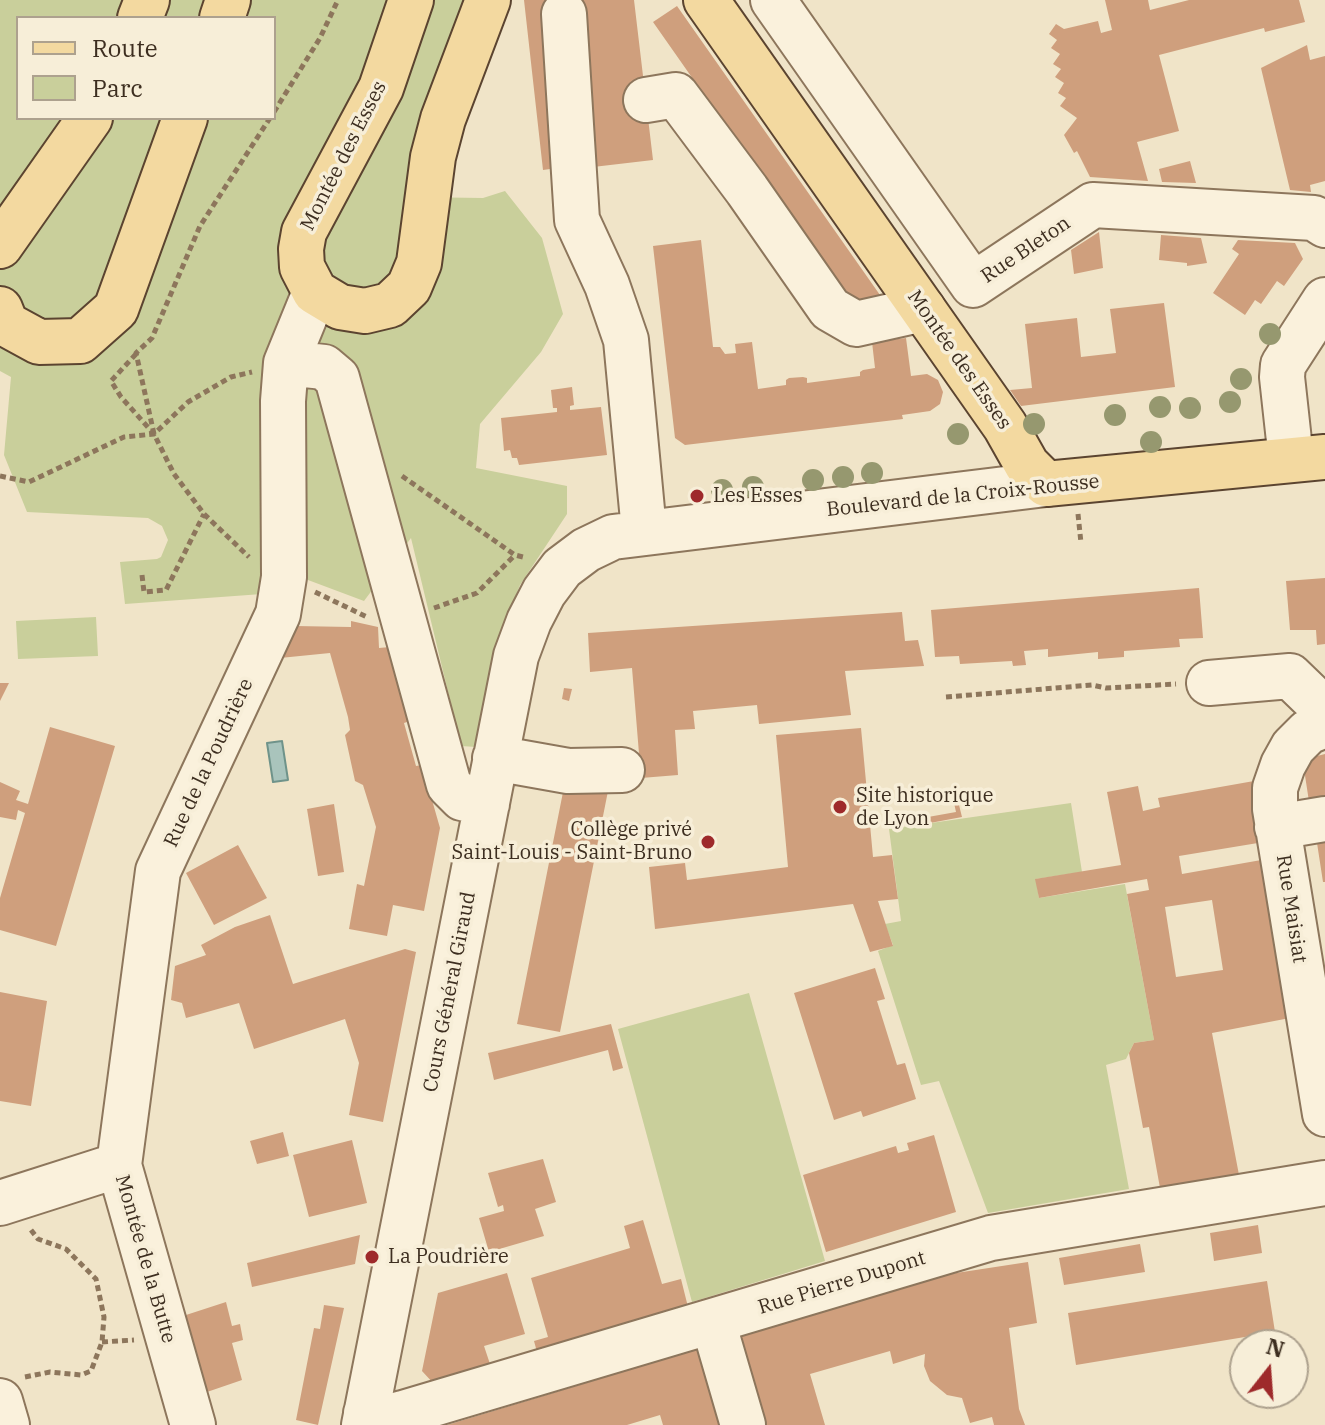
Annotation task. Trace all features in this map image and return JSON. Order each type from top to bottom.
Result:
[{"type":"main road","name":"Montée des Esses","points":[[315,292],[302,267],[304,232],[381,88],[411,0]]},
{"type":"main road","points":[[315,292],[340,307],[365,311],[390,305],[409,287],[419,263],[433,157],[443,119],[488,0]]},
{"type":"main road","name":"Montée des Esses","points":[[706,0],[1005,426],[1027,465],[1046,484]]},
{"type":"main road","points":[[0,246],[89,120]]},
{"type":"main road","points":[[0,309],[6,324],[39,342],[80,341],[116,309],[184,120]]},
{"type":"main road","name":"Boulevard de la Croix-Rousse","points":[[1046,484],[1308,458]]},
{"type":"street","name":"Rue Bleton","points":[[773,0],[973,285],[1093,205],[1314,218],[1325,225]]},
{"type":"street","points":[[564,14],[577,220],[607,285],[626,340],[644,531]]},
{"type":"street","points":[[646,100],[676,95],[830,309],[856,324],[923,309]]},
{"type":"street","name":"Rue de la Poudrière","points":[[119,1165],[158,871],[278,614],[284,577],[283,401],[286,363],[315,292]]},
{"type":"street","points":[[1308,458],[1282,377],[1283,365],[1325,300]]},
{"type":"street","points":[[286,363],[324,367],[337,378],[449,785],[462,798],[487,804]]},
{"type":"street","name":"Boulevard de la Croix-Rousse","points":[[543,562],[586,550],[613,537],[644,531],[1046,484]]},
{"type":"street","name":"Cours Général Giraud","points":[[365,1419],[516,656],[544,592],[543,562]]},
{"type":"street","points":[[1199,684],[1290,676],[1319,704],[1324,725]]},
{"type":"street","name":"Rue Maisiat","points":[[1324,725],[1308,732],[1293,747],[1275,788],[1277,827],[1325,1114]]},
{"type":"street","points":[[495,758],[568,771],[622,770]]},
{"type":"street","points":[[1277,827],[1325,819]]},
{"type":"street","name":"Montée de la Butte","points":[[11,1211],[119,1165],[193,1425]]},
{"type":"street","name":"Rue Pierre Dupont","points":[[365,1419],[403,1413],[991,1238],[1325,1183]]},
{"type":"street","points":[[713,1322],[743,1425]]},
{"type":"street","points":[[0,1401],[7,1425]]},
{"type":"path","points":[[276,109],[320,38],[338,0]]},
{"type":"path","points":[[154,434],[111,381],[152,338],[200,226],[269,120]]},
{"type":"path","points":[[136,353],[154,434],[174,474],[204,514],[252,558]]},
{"type":"path","points":[[0,476],[29,482],[124,437],[154,434],[188,402],[231,377],[286,363]]},
{"type":"path","points":[[356,443],[515,555],[543,562]]},
{"type":"path","points":[[1078,513],[1081,543]]},
{"type":"path","points":[[142,575],[144,592],[166,590],[204,514]]},
{"type":"path","points":[[425,611],[477,593],[515,555]]},
{"type":"path","points":[[309,588],[370,618]]},
{"type":"path","points":[[946,697],[1092,685],[1106,688],[1199,684]]},
{"type":"path","points":[[11,1211],[38,1239],[66,1249],[96,1279],[104,1317],[102,1342],[91,1371],[81,1375],[38,1374]]},
{"type":"path","points":[[102,1342],[139,1339]]},
{"type":"green space","points":[[0,0],[473,0],[412,197],[483,198],[505,191],[542,238],[563,314],[541,352],[480,424],[476,468],[567,486],[567,514],[520,585],[508,615],[476,747],[461,746],[411,538],[364,601],[268,565],[262,594],[125,604],[120,562],[161,557],[168,540],[162,526],[148,518],[27,512],[4,455],[11,377],[0,371]]},
{"type":"green space","points":[[96,617],[98,656],[18,659],[16,621]]},
{"type":"green space","points":[[1071,803],[1082,872],[1036,879],[1039,898],[1125,884],[1154,1040],[1134,1043],[1126,1059],[1106,1065],[1129,1189],[988,1213],[939,1081],[921,1085],[878,951],[893,945],[885,924],[901,921],[889,829]]},
{"type":"green space","points":[[749,993],[825,1261],[692,1302],[618,1029]]},
{"type":"water","points":[[282,741],[288,780],[273,782],[267,743]]},
{"type":"building","points":[[524,0],[634,0],[653,160],[593,167],[593,163],[543,170]]},
{"type":"building","points":[[1105,0],[1148,0],[1150,10],[1189,0],[1299,0],[1305,22],[1265,32],[1264,28],[1159,55],[1179,131],[1137,142],[1148,181],[1090,177],[1077,151],[1074,153],[1064,135],[1077,118],[1060,106],[1066,98],[1058,93],[1064,83],[1055,77],[1061,69],[1053,64],[1060,54],[1051,48],[1057,40],[1049,34],[1056,24],[1064,29],[1098,21],[1101,33],[1112,30]]},
{"type":"building","points":[[677,6],[887,305],[855,310],[653,22]]},
{"type":"building","points":[[1307,45],[1310,60],[1325,56],[1325,181],[1310,185],[1311,192],[1290,190],[1261,68]]},
{"type":"building","points":[[1190,161],[1196,183],[1162,182],[1159,169]]},
{"type":"building","points":[[1099,232],[1103,268],[1074,274],[1071,250]]},
{"type":"building","points":[[1161,235],[1201,238],[1207,263],[1187,266],[1187,263],[1159,260]]},
{"type":"building","points":[[701,240],[713,347],[720,347],[725,354],[736,353],[735,344],[752,342],[758,389],[786,385],[789,378],[807,378],[807,383],[860,376],[863,370],[875,368],[872,342],[906,338],[911,376],[927,374],[938,380],[943,392],[940,404],[930,411],[902,415],[903,419],[685,445],[675,438],[653,246]]},
{"type":"building","points":[[1238,240],[1295,243],[1303,259],[1284,286],[1277,281],[1261,304],[1255,300],[1245,315],[1213,293],[1239,254],[1232,249]]},
{"type":"building","points":[[1164,303],[1175,387],[1021,406],[1010,390],[1032,388],[1025,324],[1077,318],[1081,357],[1116,353],[1110,309]]},
{"type":"building","points":[[572,387],[574,405],[570,406],[570,410],[601,407],[607,455],[519,465],[517,458],[512,458],[510,450],[504,451],[501,418],[557,412],[557,408],[553,408],[551,390]]},
{"type":"building","points":[[1325,578],[1325,644],[1317,645],[1316,630],[1290,630],[1286,581]]},
{"type":"building","points":[[1199,588],[1203,638],[1179,639],[1180,647],[1124,651],[1124,657],[1098,659],[1098,652],[1048,657],[1048,649],[1024,651],[1026,665],[1013,666],[1012,661],[960,664],[959,656],[935,657],[931,610]]},
{"type":"building","points":[[902,612],[905,641],[918,640],[924,666],[845,671],[851,715],[759,724],[757,705],[693,711],[695,729],[675,730],[678,775],[641,778],[632,668],[590,672],[588,633]]},
{"type":"building","points":[[351,621],[378,627],[379,648],[390,647],[410,721],[404,723],[416,766],[422,765],[440,828],[424,911],[393,905],[387,936],[349,929],[357,884],[364,886],[376,827],[363,785],[355,781],[345,735],[350,730],[348,717],[330,653],[280,658],[295,626],[351,627]]},
{"type":"building","points":[[0,683],[9,683],[0,701]]},
{"type":"building","points":[[564,688],[572,689],[569,701],[562,699]]},
{"type":"building","points":[[50,727],[115,746],[56,946],[0,930],[0,898],[25,813],[18,810],[16,820],[0,817],[0,782],[20,791],[16,800],[28,804]]},
{"type":"building","points":[[861,728],[873,857],[892,855],[898,899],[878,901],[893,946],[870,952],[853,904],[655,929],[649,867],[685,863],[687,880],[788,867],[776,735]]},
{"type":"building","points":[[1325,754],[1325,805],[1310,808],[1304,769],[1313,757]]},
{"type":"building","points":[[1254,781],[1264,842],[1179,856],[1182,874],[1267,859],[1295,1017],[1212,1033],[1239,1175],[1160,1188],[1149,1127],[1143,1128],[1129,1053],[1134,1043],[1154,1040],[1127,894],[1149,890],[1147,879],[1039,898],[1035,879],[1121,865],[1107,792],[1138,786],[1143,811],[1160,807],[1158,798]],"holes":[[[1212,900],[1223,970],[1176,977],[1165,907]]]},
{"type":"building","points":[[565,782],[608,791],[560,1032],[517,1024]]},
{"type":"building","points":[[956,793],[962,817],[930,823],[928,817],[956,812],[952,794]]},
{"type":"building","points":[[334,804],[344,872],[318,876],[307,809]]},
{"type":"building","points":[[1325,828],[1325,882],[1323,882],[1315,830]]},
{"type":"building","points":[[238,845],[267,898],[214,925],[186,873]]},
{"type":"building","points":[[270,915],[293,984],[405,949],[416,952],[383,1122],[349,1115],[359,1063],[345,1019],[254,1049],[239,1003],[186,1018],[182,1003],[171,1000],[175,966],[206,955],[201,945],[235,927]]},
{"type":"building","points":[[875,968],[885,999],[877,1001],[897,1065],[905,1063],[916,1099],[863,1117],[861,1111],[834,1120],[794,993]]},
{"type":"building","points":[[0,992],[47,1001],[31,1106],[0,1101]]},
{"type":"building","points":[[611,1024],[623,1068],[613,1071],[608,1050],[494,1080],[488,1053]]},
{"type":"building","points":[[283,1132],[289,1156],[257,1164],[250,1141]]},
{"type":"building","points":[[934,1135],[956,1212],[826,1252],[803,1175],[896,1146],[898,1153],[909,1150],[907,1143]]},
{"type":"building","points":[[352,1140],[367,1203],[309,1217],[293,1155]]},
{"type":"building","points":[[543,1159],[556,1202],[535,1209],[544,1236],[489,1252],[479,1218],[504,1211],[503,1205],[498,1207],[488,1173]]},
{"type":"building","points":[[643,1220],[662,1284],[681,1279],[688,1307],[537,1352],[534,1341],[548,1337],[531,1278],[630,1248],[624,1226]]},
{"type":"building","points":[[1258,1225],[1262,1253],[1214,1261],[1210,1233]]},
{"type":"building","points":[[360,1235],[355,1264],[252,1287],[247,1263]]},
{"type":"building","points":[[1140,1244],[1145,1272],[1064,1285],[1059,1258]]},
{"type":"building","points":[[370,1253],[376,1255],[374,1267],[368,1266]]},
{"type":"building","points":[[1028,1262],[1037,1323],[1009,1328],[1019,1409],[1025,1425],[994,1425],[992,1417],[970,1423],[962,1398],[947,1395],[930,1381],[924,1366],[925,1354],[893,1364],[890,1351],[810,1374],[825,1425],[765,1425],[740,1336],[943,1275]]},
{"type":"building","points":[[507,1273],[525,1334],[484,1346],[491,1367],[434,1384],[422,1371],[438,1293]]},
{"type":"building","points":[[1267,1281],[1275,1329],[1229,1329],[1229,1340],[1076,1365],[1068,1313]]},
{"type":"building","points":[[226,1302],[232,1326],[240,1324],[243,1340],[232,1343],[242,1380],[207,1392],[186,1315]]},
{"type":"building","points":[[324,1305],[344,1308],[318,1425],[296,1420],[314,1328],[320,1329]]},
{"type":"building","points":[[698,1349],[720,1425],[663,1425],[660,1415],[627,1425],[447,1425]]},
{"type":"place","name":"Les Esses","points":[[697,496]]},
{"type":"place","name":"Site historique de Lyon","points":[[840,807]]},
{"type":"place","name":"Collège privé Saint-Louis - Saint-Bruno","points":[[708,842]]},
{"type":"place","name":"La Poudrière","points":[[372,1257]]}]
